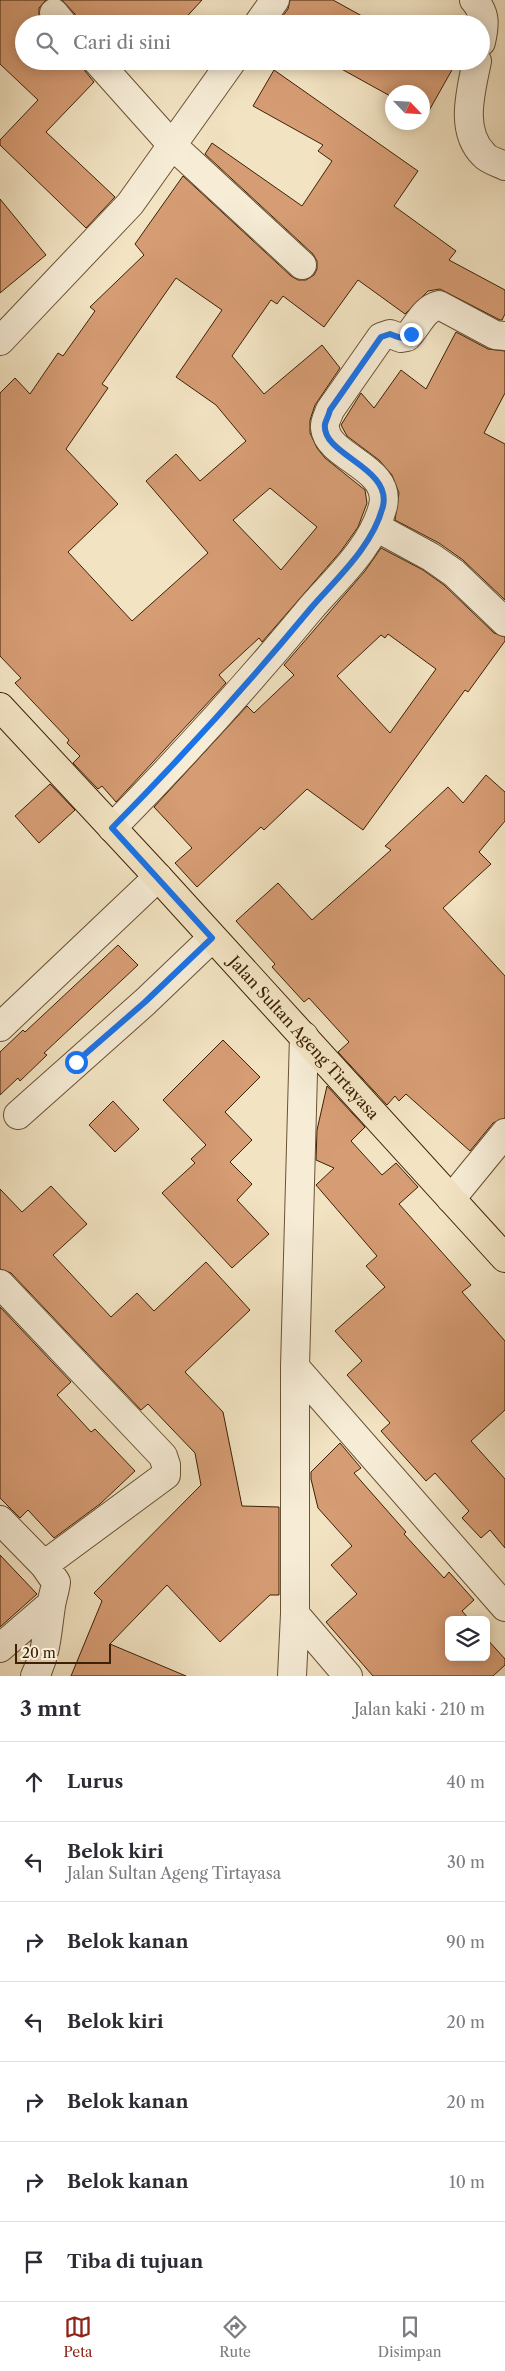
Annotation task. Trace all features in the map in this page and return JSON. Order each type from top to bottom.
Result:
[{"type":"main road","name":"Jalan Sultan Ageng Tirtayasa","points":[[0,707],[304,1036],[505,1258]]},
{"type":"street","points":[[264,15],[275,0]]},
{"type":"street","points":[[474,0],[482,9],[483,15]]},
{"type":"street","points":[[105,70],[172,145],[302,265]]},
{"type":"street","points":[[0,341],[130,204],[226,70]]},
{"type":"street","points":[[475,70],[471,93],[469,130],[484,156],[505,166]]},
{"type":"street","points":[[112,828],[178,761],[256,674],[359,551],[376,527],[383,504],[382,488],[371,474],[329,440],[325,424],[330,410],[381,337],[390,334],[401,338],[407,337],[432,307],[439,305],[446,307],[494,335],[505,336]]},
{"type":"street","points":[[376,527],[431,557],[454,573],[505,622]]},
{"type":"street","points":[[0,1027],[158,877]]},
{"type":"street","points":[[18,1115],[145,1002],[212,938]]},
{"type":"street","points":[[292,1676],[295,1614],[296,1367],[304,1036]]},
{"type":"street","points":[[451,1199],[505,1133]]},
{"type":"street","points":[[0,1284],[163,1456],[166,1465],[166,1475],[44,1565]]},
{"type":"street","points":[[296,1367],[505,1607]]},
{"type":"street","points":[[0,1520],[44,1565],[56,1582],[51,1604],[48,1637],[41,1664],[35,1676]]},
{"type":"street","points":[[0,1648],[51,1604]]},
{"type":"street","points":[[295,1614],[348,1676]]},
{"type":"building","points":[[0,0],[46,0],[39,8],[39,15],[15,15],[15,70],[85,70],[94,82],[46,132],[115,197],[86,228],[0,145],[0,140],[38,100],[0,64]]},
{"type":"building","points":[[62,0],[202,0],[188,15],[75,14]]},
{"type":"building","points":[[290,0],[333,0],[360,15],[284,15],[288,9]]},
{"type":"building","points":[[274,70],[418,171],[394,206],[456,251],[449,260],[505,290],[505,314],[502,320],[500,320],[440,289],[428,291],[405,314],[358,280],[324,327],[283,296],[277,304],[271,300],[232,356],[264,394],[322,345],[340,368],[315,405],[310,420],[310,433],[317,448],[325,458],[365,490],[367,503],[358,527],[341,551],[262,642],[259,638],[219,675],[226,683],[116,802],[102,786],[98,789],[73,763],[80,756],[67,743],[69,740],[15,683],[21,678],[0,656],[0,393],[15,378],[30,394],[58,353],[63,356],[95,311],[90,307],[144,255],[135,244],[183,176],[291,276],[298,280],[306,280],[314,275],[317,269],[317,261],[313,254],[205,154],[212,143],[302,206],[332,161],[318,151],[323,145],[253,106]],"holes":[[[176,278],[222,310],[176,377],[216,405],[246,441],[200,481],[176,454],[146,481],[208,553],[132,621],[68,552],[118,504],[66,449],[108,388],[102,384]],[[270,488],[317,527],[281,570],[233,520]]]},
{"type":"building","points":[[343,70],[452,70],[430,109],[430,85],[385,85],[385,93]]},
{"type":"building","points":[[0,199],[46,255],[0,293]]},
{"type":"building","points":[[456,332],[488,349],[505,351],[505,393],[484,433],[505,444],[505,600],[463,560],[439,543],[395,520],[399,493],[392,475],[379,460],[347,436],[341,425],[361,393],[374,408],[401,370],[426,389]]},
{"type":"building","points":[[381,548],[423,570],[444,585],[494,633],[505,637],[505,641],[468,692],[465,690],[363,830],[307,789],[264,830],[261,827],[197,887],[175,863],[192,848],[154,807],[247,706],[254,713],[294,675],[284,665],[365,571]],"holes":[[[388,634],[436,669],[390,733],[337,676],[381,635],[385,638]]]},
{"type":"building","points":[[486,775],[505,792],[505,821],[479,852],[491,864],[443,908],[505,976],[505,1118],[493,1123],[470,1151],[406,1094],[399,1101],[395,1096],[387,1105],[338,1052],[349,1042],[309,998],[304,1002],[272,967],[275,964],[236,921],[278,883],[312,920],[391,850],[385,846],[448,787],[463,803]]},
{"type":"building","points":[[50,784],[75,810],[39,843],[15,816]]},
{"type":"building","points":[[118,945],[138,965],[44,1053],[47,1055],[20,1081],[18,1078],[0,1095],[0,1052],[23,1030],[25,1032]]},
{"type":"building","points":[[223,1040],[260,1077],[225,1112],[252,1140],[230,1162],[252,1184],[237,1200],[269,1234],[232,1268],[162,1193],[195,1163],[191,1159],[206,1145],[163,1100]]},
{"type":"building","points":[[327,1086],[365,1127],[351,1141],[382,1175],[396,1163],[418,1187],[399,1204],[471,1285],[462,1292],[505,1341],[505,1410],[471,1441],[505,1479],[505,1548],[490,1530],[481,1538],[462,1518],[469,1511],[435,1473],[426,1481],[381,1431],[390,1423],[347,1375],[362,1361],[335,1331],[385,1287],[366,1266],[377,1256],[316,1185],[334,1168],[316,1160],[317,1130]]},
{"type":"building","points":[[113,1101],[139,1129],[115,1152],[89,1125]]},
{"type":"building","points":[[51,1186],[87,1224],[53,1255],[111,1317],[137,1293],[154,1311],[206,1262],[250,1310],[185,1372],[223,1412],[242,1506],[279,1507],[279,1595],[270,1595],[220,1642],[167,1585],[110,1644],[186,1676],[71,1676],[102,1601],[94,1593],[201,1485],[195,1453],[148,1404],[141,1410],[11,1273],[0,1269],[0,1189],[22,1212]]},
{"type":"building","points":[[0,1307],[71,1382],[57,1395],[91,1432],[95,1429],[135,1471],[100,1504],[54,1538],[28,1510],[20,1518],[0,1498]]},
{"type":"building","points":[[340,1443],[361,1468],[354,1473],[406,1532],[404,1534],[444,1578],[449,1572],[474,1600],[462,1611],[466,1616],[445,1616],[445,1661],[490,1661],[490,1642],[505,1659],[505,1665],[493,1676],[373,1676],[326,1622],[357,1594],[331,1565],[352,1546],[318,1508],[311,1472]]},
{"type":"building","points":[[0,1555],[37,1594],[0,1627]]},
{"type":"route","points":[[76,1062],[145,1002],[212,938],[112,828],[178,761],[256,674],[359,551],[376,527],[383,504],[382,488],[371,474],[329,440],[325,431],[325,424],[330,410],[381,337],[390,334],[401,338],[411,334]]}]
